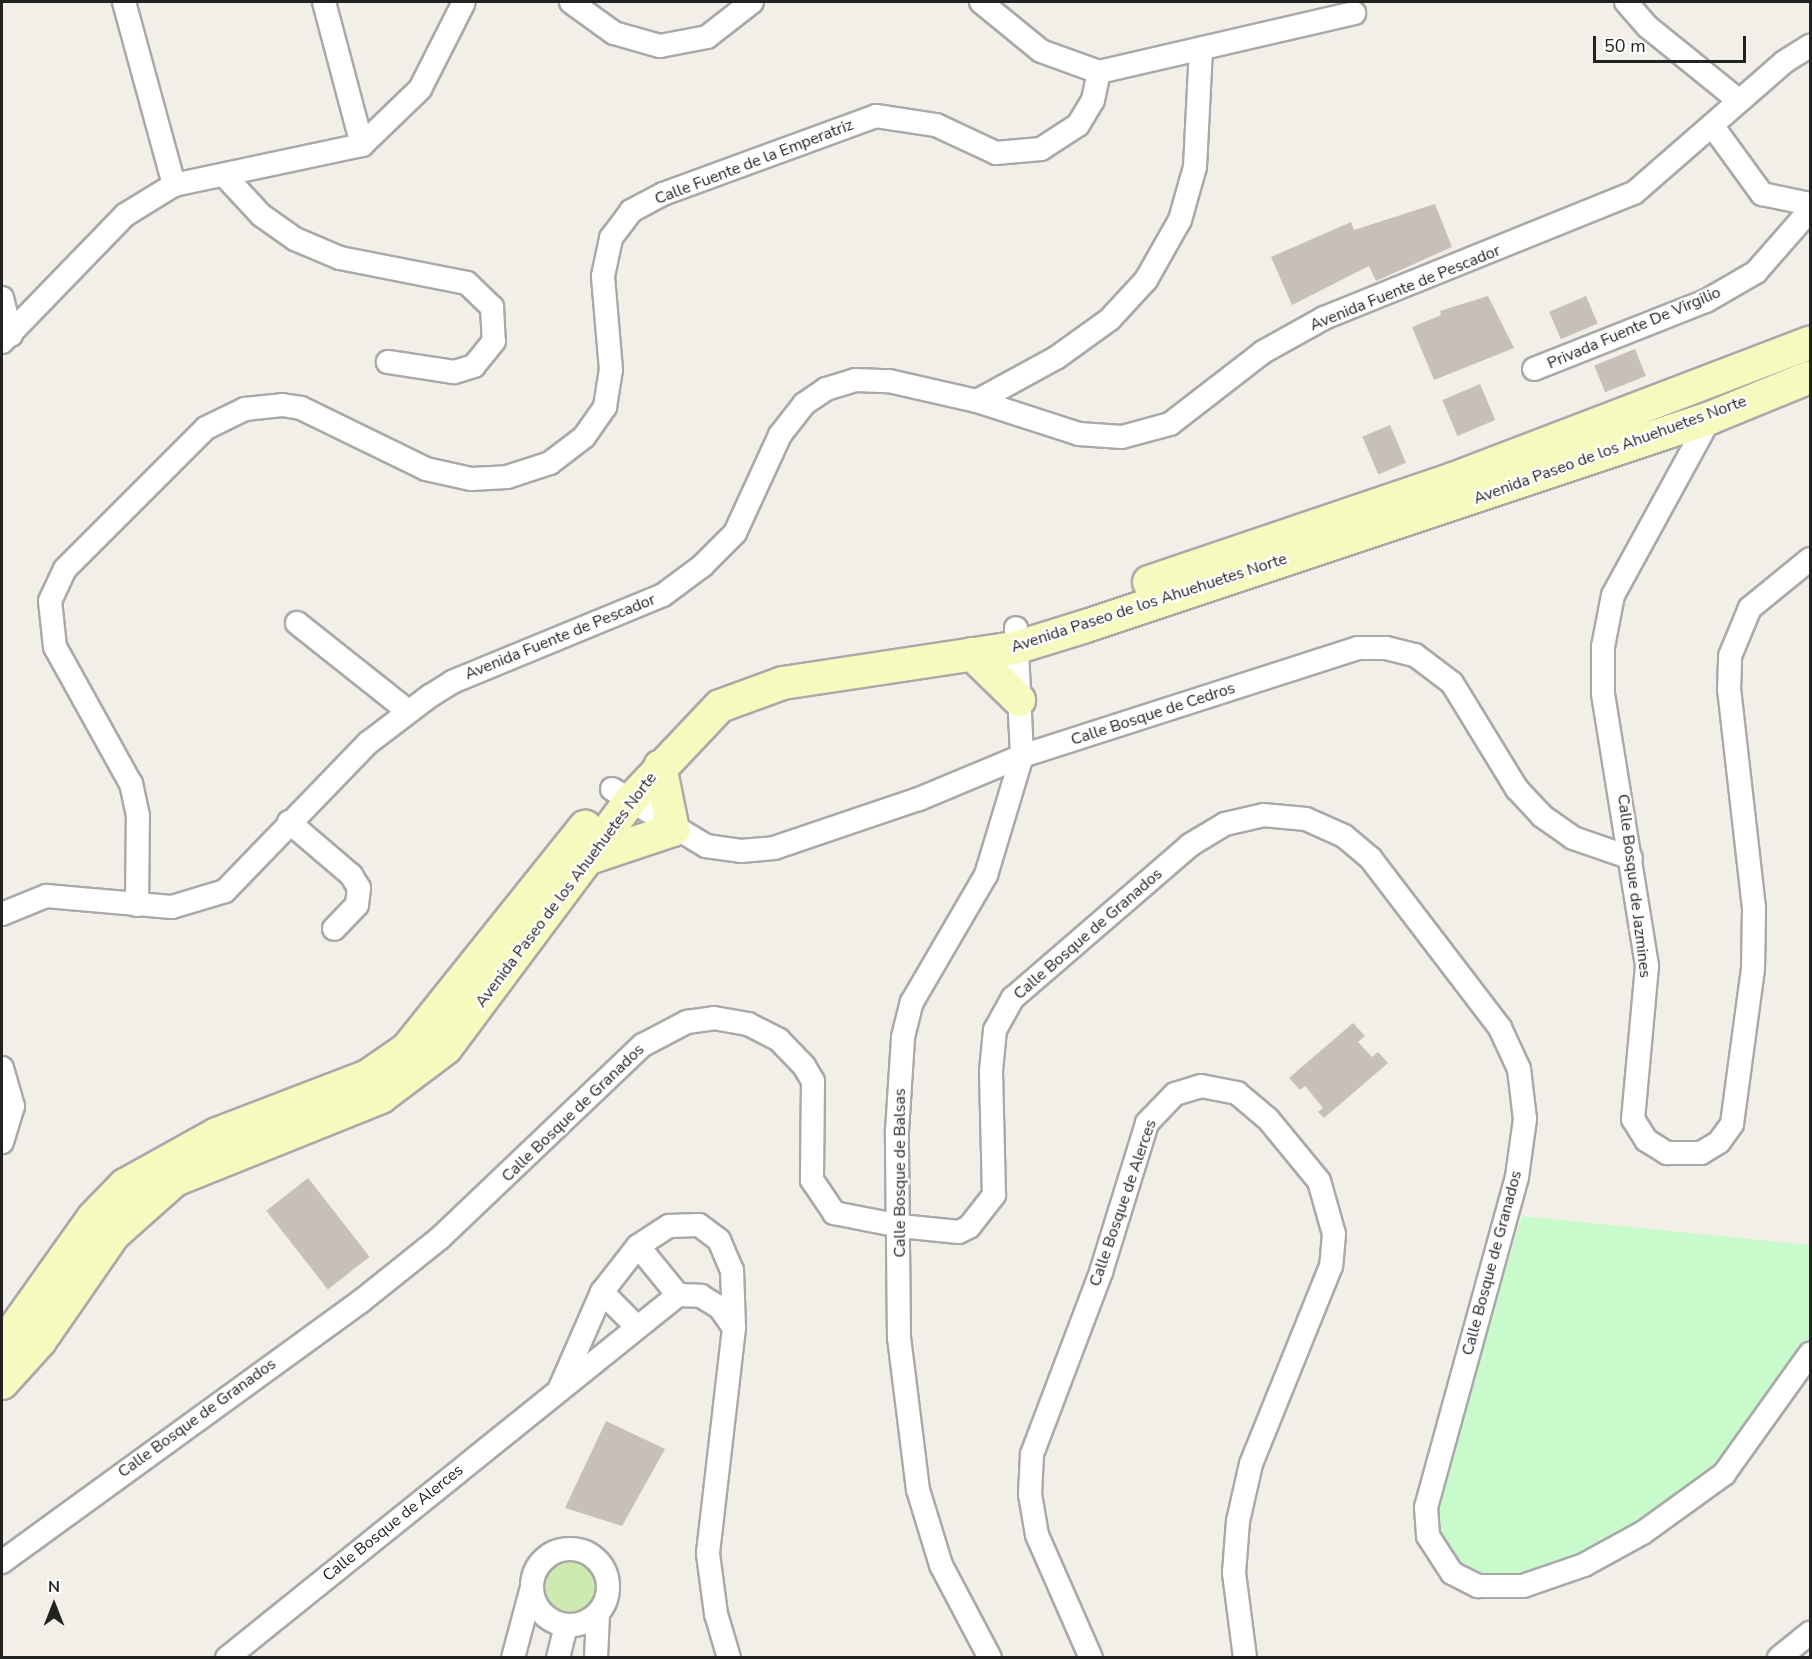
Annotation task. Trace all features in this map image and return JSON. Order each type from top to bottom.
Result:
[{"type":"street","points":[[124,2],[174,186]]},
{"type":"street","points":[[324,2],[362,145]]},
{"type":"street","points":[[6,339],[77,259],[125,215],[174,186],[362,145],[420,89],[464,2]]},
{"type":"street","points":[[572,2],[614,33],[660,46],[707,37],[752,2]]},
{"type":"street","points":[[981,2],[1041,51],[1099,72],[1354,14]]},
{"type":"street","points":[[1626,2],[1648,27],[1738,100]]},
{"type":"street","name":"Avenida Fuente de Pescador","points":[[2,914],[46,896],[172,907],[215,897],[289,822],[408,711],[452,682],[663,595],[702,566],[735,533],[780,435],[804,404],[826,389],[855,380],[889,381],[977,400],[1079,434],[1122,437],[1170,424],[1263,352],[1324,318],[1594,213],[1634,193],[1714,128],[1738,100],[1810,46]]},
{"type":"street","points":[[977,400],[1101,326],[1146,280],[1180,220],[1195,166],[1201,48]]},
{"type":"street","name":"Calle Fuente de la Emperatriz","points":[[137,905],[138,816],[131,784],[55,647],[50,601],[65,570],[206,428],[244,409],[282,405],[301,408],[426,469],[471,479],[507,477],[550,463],[584,437],[605,407],[611,370],[603,276],[611,238],[631,211],[663,194],[876,116],[936,124],[996,153],[1041,149],[1078,125],[1093,100],[1099,72]]},
{"type":"street","points":[[1714,128],[1762,194],[1810,204]]},
{"type":"street","points":[[224,175],[261,215],[295,239],[340,258],[467,283],[492,307],[494,341],[474,366],[454,372],[387,362]]},
{"type":"street","name":"Privada Fuente De Virgilio","points":[[1534,369],[1707,301],[1756,272],[1810,210]]},
{"type":"street","points":[[2,298],[6,339]]},
{"type":"street","name":"Avenida Paseo de los Ahuehuetes Norte","points":[[2,1383],[40,1341],[113,1235],[175,1180],[381,1097],[418,1074],[452,1040],[586,860],[622,795],[660,766],[697,725],[748,692],[972,654],[1453,479],[1810,343]]},
{"type":"street","name":"Avenida Paseo de los Ahuehuetes Norte","points":[[2,1346],[93,1218],[125,1185],[217,1134],[368,1076],[407,1049],[622,795],[685,714],[737,680],[770,669],[1015,638],[1710,418],[1810,376]]},
{"type":"street","name":"Calle Bosque de Jazmines","points":[[1710,418],[1613,595],[1606,621],[1603,694],[1647,966],[1633,1119],[1656,1148],[1690,1155],[1719,1142],[1732,1124],[1753,968],[1754,908],[1729,690],[1730,656],[1750,608],[1810,559]]},
{"type":"street","points":[[297,623],[408,711]]},
{"type":"street","name":"Calle Bosque de Balsas","points":[[990,1658],[941,1565],[918,1490],[899,1338],[900,1226],[897,1131],[903,1037],[912,1002],[986,875],[1022,756],[1015,638]]},
{"type":"street","name":"Calle Bosque de Cedros","points":[[622,795],[672,830],[724,850],[774,848],[909,802],[1022,756],[1358,648],[1386,648],[1415,655],[1452,683],[1517,789],[1542,816],[1572,838],[1631,858]]},
{"type":"street","points":[[972,654],[1019,700]]},
{"type":"street","points":[[586,860],[613,846],[672,830],[660,766]]},
{"type":"street","name":"Calle Bosque de Granados","points":[[2,1562],[422,1252],[643,1045],[671,1027],[703,1018],[730,1020],[764,1031],[793,1052],[813,1081],[811,1170],[820,1199],[852,1221],[959,1232],[990,1204],[996,1185],[991,1071],[995,1030],[1013,998],[1190,845],[1225,825],[1263,815],[1306,819],[1344,836],[1371,859],[1500,1028],[1519,1069],[1525,1119],[1517,1177],[1426,1507],[1428,1536],[1442,1562],[1478,1586],[1508,1589],[1553,1577],[1615,1549],[1725,1474],[1810,1354]]},
{"type":"street","points":[[289,822],[351,875],[359,888],[357,905],[334,929]]},
{"type":"street","points":[[2,1068],[13,1106],[2,1142]]},
{"type":"street","name":"Calle Bosque de Alerces","points":[[1091,1658],[1037,1535],[1030,1494],[1032,1454],[1101,1272],[1147,1123],[1175,1094],[1213,1086],[1248,1100],[1311,1172],[1327,1199],[1334,1234],[1331,1266],[1251,1464],[1238,1521],[1233,1573],[1245,1658]]},
{"type":"street","name":"Calle Bosque de Alerces","points":[[560,1388],[602,1292],[638,1246],[669,1226],[699,1225],[719,1240],[732,1270],[734,1328],[708,1554],[716,1614],[729,1658]]},
{"type":"street","points":[[638,1246],[678,1295],[701,1296],[720,1308],[734,1328]]},
{"type":"street","points":[[602,1292],[635,1325]]},
{"type":"street","name":"Calle Bosque de Alerces","points":[[226,1658],[635,1325],[678,1295]]},
{"type":"street","points":[[513,1658],[531,1590],[543,1559],[558,1550],[583,1551],[603,1566],[609,1583],[598,1614],[596,1658]]},
{"type":"street","points":[[531,1590],[537,1607],[566,1625]]},
{"type":"street","points":[[566,1625],[598,1614]]},
{"type":"street","points":[[558,1658],[566,1625]]},
{"type":"street","points":[[1779,1658],[1810,1633]]},
{"type":"green space","points":[[1522,1216],[1810,1245],[1810,1338],[1781,1387],[1719,1468],[1610,1542],[1550,1569],[1494,1581],[1457,1566],[1437,1534],[1437,1495]]},
{"type":"green space","points":[[570,1555],[582,1557],[593,1564],[600,1575],[602,1587],[600,1599],[593,1610],[582,1617],[570,1619],[558,1617],[547,1610],[540,1599],[538,1587],[540,1575],[547,1564],[558,1557]]},
{"type":"building","points":[[1435,204],[1452,247],[1376,281],[1369,266],[1292,305],[1271,257],[1351,222],[1354,230]]},
{"type":"building","points":[[1488,296],[1514,348],[1434,380],[1412,327],[1441,315],[1440,311]]},
{"type":"building","points":[[1586,296],[1598,324],[1561,339],[1549,312]]},
{"type":"building","points":[[1635,349],[1646,376],[1605,392],[1594,365]]},
{"type":"building","points":[[1480,384],[1495,420],[1457,436],[1442,400]]},
{"type":"building","points":[[1390,425],[1406,463],[1378,474],[1362,437]]},
{"type":"building","points":[[1353,1023],[1365,1036],[1358,1042],[1372,1057],[1378,1052],[1388,1063],[1324,1118],[1318,1112],[1323,1108],[1305,1086],[1300,1090],[1289,1078]]},
{"type":"building","points":[[308,1178],[370,1257],[328,1289],[266,1211]]},
{"type":"building","points":[[606,1421],[665,1449],[622,1526],[565,1508]]}]
